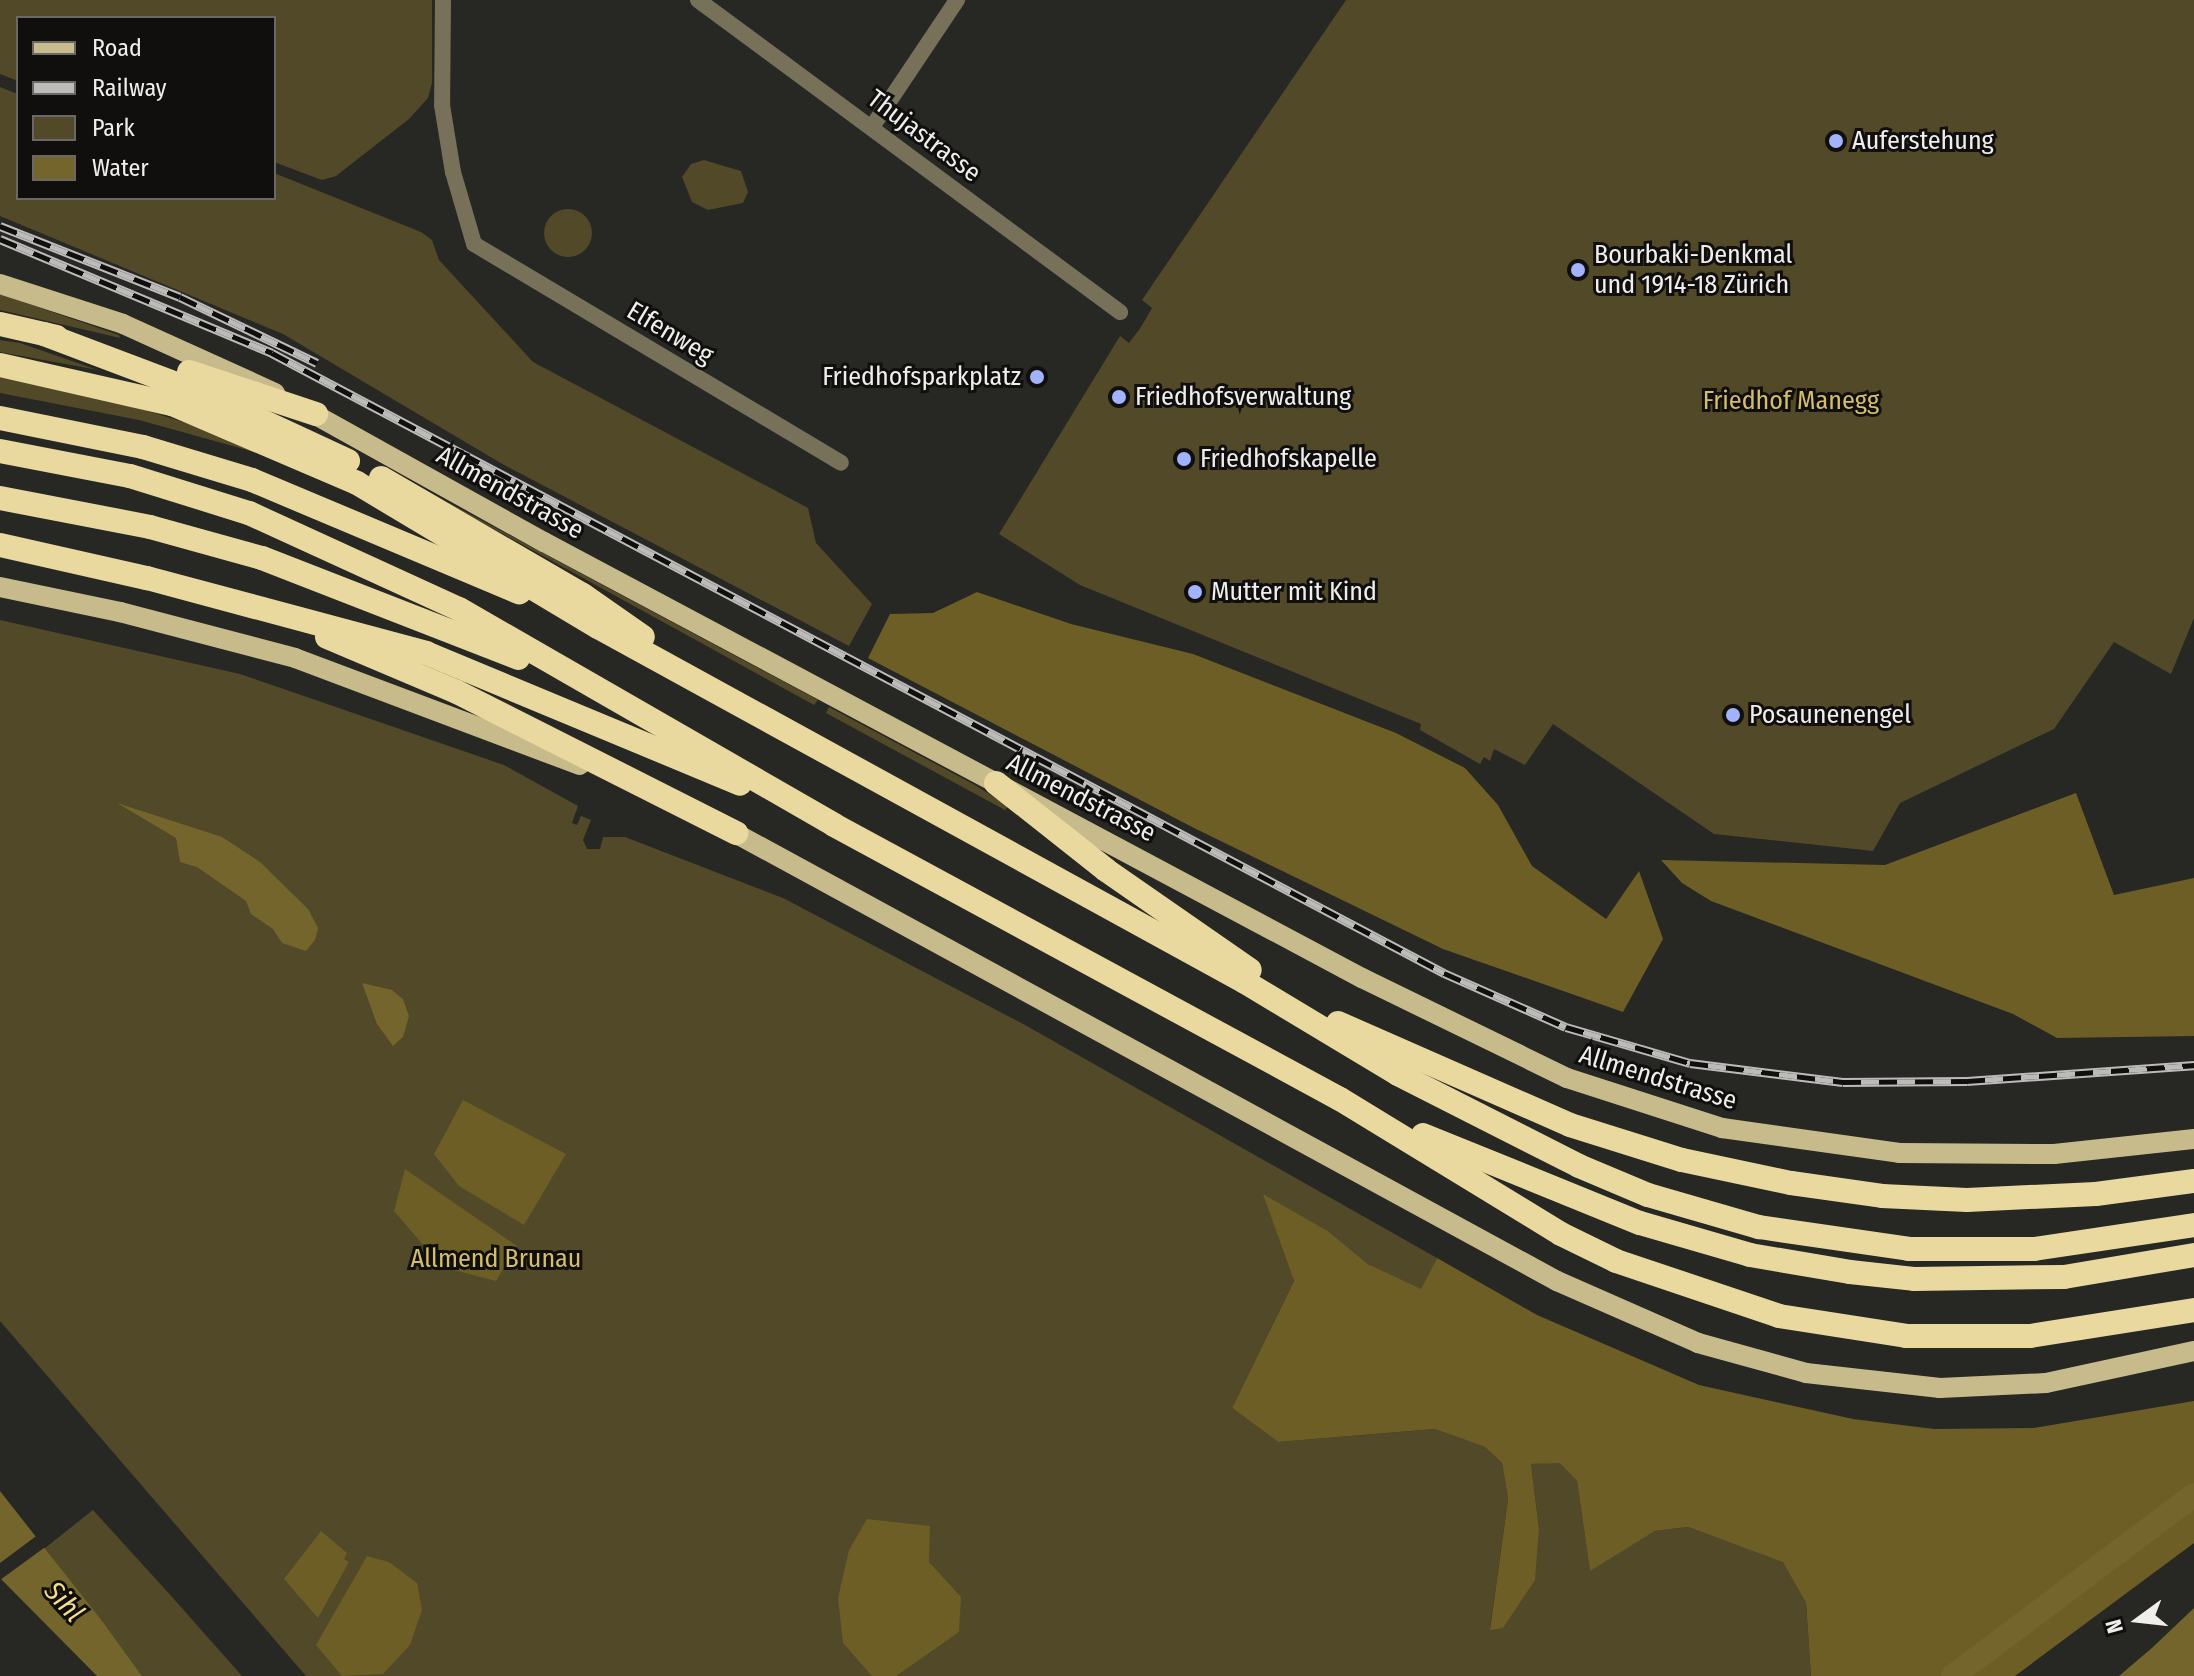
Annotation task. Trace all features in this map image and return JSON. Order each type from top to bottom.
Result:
[{"type":"highway","points":[[0,324],[134,354],[316,414]]},
{"type":"highway","points":[[44,334],[213,398],[436,507],[583,595],[754,713]]},
{"type":"highway","points":[[0,365],[137,393],[265,440],[427,522],[598,627],[1245,982],[1411,1081],[1579,1166],[1648,1195],[1759,1227],[1909,1249],[2034,1249],[2194,1225]]},
{"type":"highway","points":[[0,418],[129,443],[252,480],[598,627]]},
{"type":"highway","points":[[0,451],[130,476],[300,533],[459,609],[834,825],[1340,1099],[1561,1234],[1664,1279],[1779,1316],[1906,1336],[2053,1334],[2194,1310]]},
{"type":"highway","points":[[0,498],[150,527],[313,575],[616,699]]},
{"type":"highway","points":[[0,545],[259,608],[426,653],[548,700],[834,825]]},
{"type":"highway","points":[[259,608],[457,692],[736,833]]},
{"type":"highway","points":[[996,783],[1106,870],[1301,1006]]},
{"type":"highway","points":[[1245,982],[1510,1101],[1663,1155],[1791,1183],[1913,1198],[2030,1199],[2194,1181]]},
{"type":"highway","points":[[1340,1099],[1640,1223],[1750,1255],[1914,1279],[2064,1277],[2194,1255]]},
{"type":"main road","name":"Allmendstrasse","points":[[0,284],[182,348],[316,414],[996,783],[1484,1041],[1567,1078],[1687,1118],[1828,1146],[1968,1156],[2194,1139]]},
{"type":"main road","points":[[0,587],[120,612],[295,658],[472,721],[736,833],[1557,1281],[1698,1343],[1806,1373],[1940,1388],[2046,1383],[2194,1351]]},
{"type":"street","name":"Elfenweg","points":[[443,0],[442,105],[453,172],[474,244],[841,463]]},
{"type":"street","name":"Thujastrasse","points":[[698,0],[1120,312]]},
{"type":"street","points":[[872,127],[957,0]]},
{"type":"green space","points":[[0,0],[432,0],[432,83],[428,98],[409,119],[336,176],[322,180],[276,163],[276,16],[16,16],[16,80],[0,74]]},
{"type":"green space","name":"Friedhof Manegg","points":[[1346,0],[2194,0],[2194,618],[2171,674],[2114,642],[2054,729],[1900,803],[1873,851],[1714,834],[1553,724],[1525,765],[1494,749],[1490,761],[1484,757],[1480,764],[1420,730],[1421,724],[1080,585],[999,534],[1120,336],[1129,343],[1141,327],[1152,308],[1142,300]]},
{"type":"green space","points":[[0,87],[16,93],[16,200],[276,200],[276,174],[421,232],[432,240],[439,260],[533,362],[808,508],[816,543],[872,604],[849,646],[504,465],[283,334],[0,216]]},
{"type":"green space","points":[[704,160],[741,171],[748,192],[743,203],[708,210],[692,202],[682,177],[691,164]]},
{"type":"green space","points":[[568,209],[585,216],[592,233],[585,250],[568,257],[551,250],[544,233],[551,216]]},
{"type":"green space","points":[[0,294],[119,335],[120,338],[0,310]]},
{"type":"green space","points":[[0,340],[20,343],[98,370],[0,352]]},
{"type":"green space","points":[[0,377],[110,399],[218,433],[261,454],[139,420],[0,393]]},
{"type":"green space","points":[[363,457],[818,700],[814,705]]},
{"type":"green space","points":[[977,592],[1071,624],[1193,654],[1396,733],[1465,768],[1498,805],[1532,866],[1606,919],[1639,871],[1663,939],[1623,1012],[1443,949],[1194,828],[868,658],[890,614],[933,613]]},
{"type":"green space","name":"Allmend Brunau","points":[[0,620],[240,674],[504,765],[578,806],[572,823],[577,825],[581,816],[591,820],[583,840],[587,849],[600,849],[603,837],[625,837],[783,898],[1025,1025],[1437,1258],[1421,1290],[1368,1264],[1328,1231],[1264,1195],[1294,1281],[1232,1408],[1278,1442],[1436,1429],[1485,1447],[1502,1463],[1508,1499],[1490,1629],[1539,1528],[1531,1464],[1560,1462],[1577,1481],[1590,1570],[1655,1531],[1688,1527],[1784,1562],[1806,1603],[1811,1676],[306,1676],[0,1321]]},
{"type":"green space","points":[[829,707],[975,785],[1008,806],[1005,810],[826,713]]},
{"type":"green space","points":[[2076,793],[2114,895],[2194,878],[2194,1036],[2057,1038],[2013,1014],[1711,901],[1682,883],[1661,860],[1885,865]]},
{"type":"green space","points":[[463,1100],[566,1154],[524,1225],[459,1186],[434,1154]]},
{"type":"green space","points":[[405,1169],[517,1246],[496,1281],[442,1267],[394,1211]]},
{"type":"green space","points":[[1263,1194],[1328,1231],[1368,1264],[1421,1289],[1437,1258],[1537,1315],[1699,1385],[1853,1419],[1934,1429],[2034,1428],[2194,1401],[2194,1543],[2015,1676],[1811,1676],[1806,1603],[1783,1562],[1688,1527],[1655,1531],[1590,1571],[1577,1481],[1560,1463],[1531,1464],[1539,1528],[1535,1580],[1503,1628],[1490,1630],[1508,1499],[1502,1463],[1485,1447],[1435,1429],[1278,1442],[1232,1408],[1294,1281]]},
{"type":"green space","points":[[93,1510],[242,1676],[142,1676],[45,1548]]},
{"type":"green space","points":[[867,1519],[930,1526],[929,1562],[961,1597],[959,1632],[896,1676],[872,1676],[843,1643],[838,1598],[849,1550]]},
{"type":"green space","points":[[321,1531],[347,1553],[344,1559],[349,1562],[318,1618],[284,1579]]},
{"type":"green space","points":[[367,1556],[389,1562],[417,1583],[422,1610],[410,1645],[383,1674],[342,1676],[316,1645]]},
{"type":"water","points":[[117,803],[222,837],[260,862],[308,909],[318,928],[315,940],[306,951],[282,943],[273,929],[251,914],[246,901],[197,867],[180,862],[176,838]]},
{"type":"water","points":[[362,983],[392,990],[403,999],[409,1016],[403,1037],[393,1046],[377,1024]]},
{"type":"water","name":"Sihl","points":[[0,1491],[142,1676],[97,1676],[0,1578]]},
{"type":"water","points":[[2194,1608],[2194,1676],[2119,1676],[2153,1647]]},
{"type":"pier","points":[[39,1534],[48,1545],[0,1580],[0,1563]]},
{"type":"waterway","points":[[1953,1676],[2194,1495]]},
{"type":"railway","points":[[0,226],[180,297],[317,363]]},
{"type":"railway","points":[[0,239],[272,353],[1444,973],[1566,1027],[1690,1063],[1843,1082],[1967,1081],[2194,1065]]},
{"type":"place","name":"Auferstehung","points":[[1836,141]]},
{"type":"place","name":"Bourbaki-Denkmal und 1914-18 Zürich","points":[[1578,270]]},
{"type":"place","name":"Friedhofsparkplatz","points":[[1037,377]]},
{"type":"place","name":"Friedhofsverwaltung","points":[[1119,397]]},
{"type":"place","name":"Friedhofskapelle","points":[[1184,459]]},
{"type":"place","name":"Mutter mit Kind","points":[[1195,592]]},
{"type":"place","name":"Posaunenengel","points":[[1733,715]]}]
